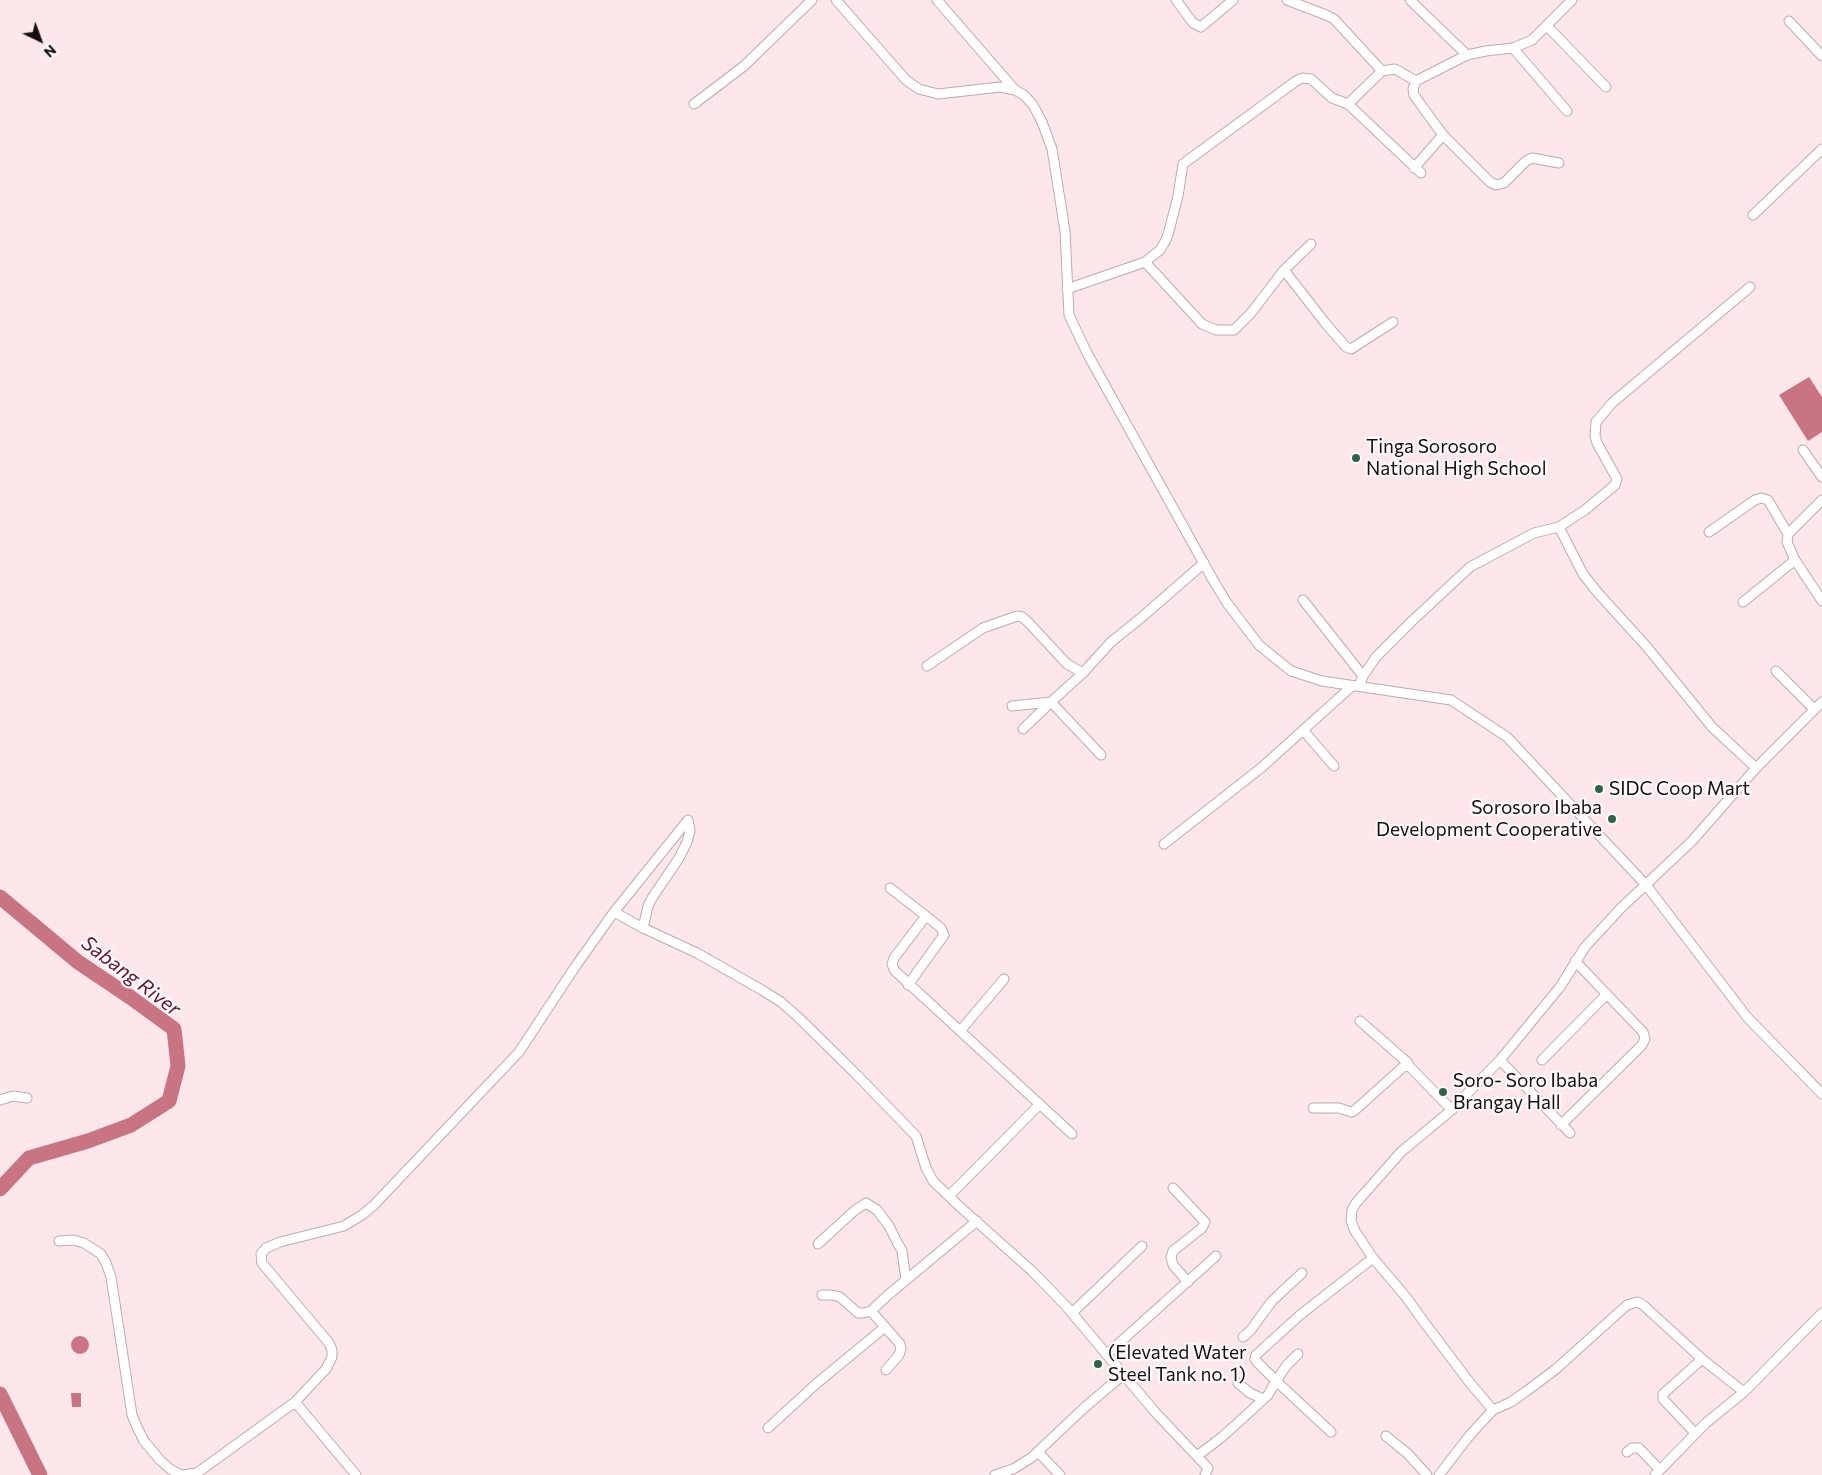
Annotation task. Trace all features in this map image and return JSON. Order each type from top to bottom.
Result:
[{"type":"street","points":[[694,104],[744,66],[812,0]]},
{"type":"street","points":[[836,0],[906,80],[919,89],[938,94],[1000,87],[1015,90],[1024,95],[1032,105],[1042,122],[1052,149],[1065,231],[1069,315],[1087,353],[1227,603],[1259,645],[1291,671],[1322,682],[1451,700],[1507,737],[1646,885],[1747,1017],[1821,1092]]},
{"type":"street","points":[[937,0],[1015,90]]},
{"type":"street","points":[[1176,0],[1198,26],[1204,25],[1233,0]]},
{"type":"street","points":[[1287,0],[1334,19],[1382,71]]},
{"type":"street","points":[[1410,0],[1467,55]]},
{"type":"street","points":[[1559,163],[1532,158],[1526,161],[1504,183],[1496,185],[1490,182],[1443,135],[1414,95],[1413,89],[1416,81],[1467,55],[1513,48],[1532,40],[1572,0]]},
{"type":"street","points":[[1789,21],[1822,56]]},
{"type":"street","points":[[1547,26],[1606,86]]},
{"type":"street","points":[[1513,48],[1567,111]]},
{"type":"street","points":[[1348,104],[1382,71],[1395,70],[1416,81]]},
{"type":"street","points":[[1067,289],[1145,262],[1160,250],[1166,240],[1178,196],[1181,171],[1187,159],[1302,78],[1311,79],[1332,98],[1348,104],[1418,170],[1443,135]]},
{"type":"street","points":[[1753,215],[1822,149]]},
{"type":"street","points":[[1145,262],[1202,324],[1216,330],[1234,330],[1252,313],[1284,270],[1311,244]]},
{"type":"street","points":[[1284,270],[1346,347],[1351,349],[1393,322]]},
{"type":"street","points":[[1164,844],[1261,768],[1355,686],[1376,657],[1470,567],[1534,533],[1559,527],[1585,510],[1615,485],[1617,479],[1597,443],[1595,436],[1596,422],[1612,403],[1750,287]]},
{"type":"street","points":[[1803,450],[1822,477]]},
{"type":"street","points":[[1709,532],[1754,500],[1761,498],[1768,500],[1788,534]]},
{"type":"street","points":[[1822,500],[1788,534],[1786,542],[1795,560],[1822,601]]},
{"type":"street","points":[[1559,527],[1583,574],[1593,587],[1647,647],[1712,726],[1756,768]]},
{"type":"street","points":[[1743,602],[1795,560]]},
{"type":"street","points":[[1023,729],[1083,673],[1111,642],[1204,563]]},
{"type":"street","points":[[1303,600],[1362,676]]},
{"type":"street","points":[[927,666],[983,628],[1017,616],[1027,621],[1067,664],[1083,673]]},
{"type":"street","points":[[1776,671],[1814,709]]},
{"type":"street","points":[[1012,706],[1051,702]]},
{"type":"street","points":[[1051,702],[1101,755]]},
{"type":"street","points":[[1493,1410],[1447,1353],[1406,1296],[1373,1258],[1355,1231],[1351,1221],[1352,1210],[1401,1152],[1452,1110],[1500,1060],[1560,987],[1575,961],[1602,928],[1703,829],[1756,768],[1822,702]]},
{"type":"street","points":[[1303,730],[1334,766]]},
{"type":"street","points":[[58,1241],[73,1240],[84,1243],[101,1254],[111,1276],[132,1415],[135,1422],[144,1440],[170,1469],[182,1475],[197,1473],[295,1402],[326,1369],[332,1358],[332,1350],[329,1343],[262,1263],[261,1254],[266,1248],[280,1242],[344,1226],[374,1205],[519,1052],[614,912],[688,820],[690,831],[687,842],[648,906],[643,928]]},
{"type":"street","points":[[890,888],[941,928],[944,935],[908,984]]},
{"type":"street","points":[[614,912],[643,928],[697,953],[781,1002],[857,1075],[916,1136],[926,1168],[933,1181],[1032,1270],[1072,1313],[1155,1412],[1197,1456],[1209,1473]]},
{"type":"street","points":[[926,916],[894,958],[892,964],[894,971],[1072,1134]]},
{"type":"street","points":[[1561,1125],[1642,1045],[1645,1039],[1643,1032],[1575,961]]},
{"type":"street","points":[[960,1031],[1004,979]]},
{"type":"street","points":[[1542,1060],[1607,994]]},
{"type":"street","points":[[1360,1021],[1408,1063],[1452,1110]]},
{"type":"street","points":[[1500,1060],[1570,1133]]},
{"type":"street","points":[[1313,1108],[1339,1108],[1351,1112],[1354,1111],[1403,1067],[1410,1066]]},
{"type":"street","points":[[0,1100],[13,1096],[28,1098]]},
{"type":"street","points":[[949,1196],[1040,1104]]},
{"type":"street","points":[[1173,1188],[1206,1222],[1202,1228],[1173,1251],[1171,1257],[1173,1265],[1188,1282]]},
{"type":"street","points":[[818,1244],[854,1211],[866,1204],[877,1210],[889,1226],[902,1251],[906,1280]]},
{"type":"street","points":[[822,1296],[832,1295],[840,1297],[858,1313],[871,1311],[977,1221]]},
{"type":"street","points":[[1072,1313],[1142,1246]]},
{"type":"street","points":[[1107,1354],[1216,1256]]},
{"type":"street","points":[[1332,1432],[1276,1381],[1255,1359],[1256,1355],[1300,1316],[1373,1258]]},
{"type":"street","points":[[1243,1337],[1250,1331],[1272,1300],[1302,1273]]},
{"type":"street","points":[[1439,1475],[1470,1435],[1493,1410],[1511,1402],[1528,1390],[1556,1369],[1627,1306],[1637,1302],[1642,1304],[1702,1359],[1744,1392]]},
{"type":"street","points":[[871,1311],[900,1344],[899,1355],[886,1370]]},
{"type":"street","points":[[1627,1452],[1632,1448],[1639,1448],[1658,1472],[1695,1433],[1744,1392],[1822,1313]]},
{"type":"street","points":[[768,1428],[816,1384],[885,1327]]},
{"type":"street","points":[[1197,1456],[1222,1437],[1263,1399],[1287,1365],[1298,1354]]},
{"type":"street","points":[[1695,1433],[1664,1399],[1663,1394],[1702,1359]]},
{"type":"street","points":[[996,1475],[1015,1472],[1124,1374]]},
{"type":"street","points":[[1238,1383],[1250,1393],[1263,1399]]},
{"type":"street","points":[[295,1402],[356,1475]]},
{"type":"street","points":[[1386,1436],[1408,1454],[1427,1475]]},
{"type":"street","points":[[1038,1452],[1060,1475]]},
{"type":"shaded area","points":[[1809,377],[1822,397],[1822,432],[1808,441],[1779,395]]},
{"type":"shaded area","points":[[80,1336],[86,1339],[89,1345],[86,1351],[80,1354],[74,1351],[71,1345],[74,1339]]},
{"type":"shaded area","points":[[71,1393],[81,1393],[81,1407],[72,1407]]},
{"type":"waterway","name":"Sabang River","points":[[0,897],[78,962],[174,1029],[178,1066],[169,1101],[131,1125],[88,1141],[29,1158],[0,1189]]},
{"type":"waterway","name":"Sabang River","points":[[0,1394],[40,1475]]},
{"type":"place","name":"Tinga Sorosoro National High School","points":[[1356,458]]},
{"type":"place","name":"SIDC Coop Mart","points":[[1599,789]]},
{"type":"place","name":"Sorosoro Ibaba Development Cooperative","points":[[1612,819]]},
{"type":"place","name":"Soro- Soro Ibaba Brangay Hall","points":[[1443,1092]]},
{"type":"place","name":"(Elevated Water Steel Tank no. 1)","points":[[1098,1364]]}]
